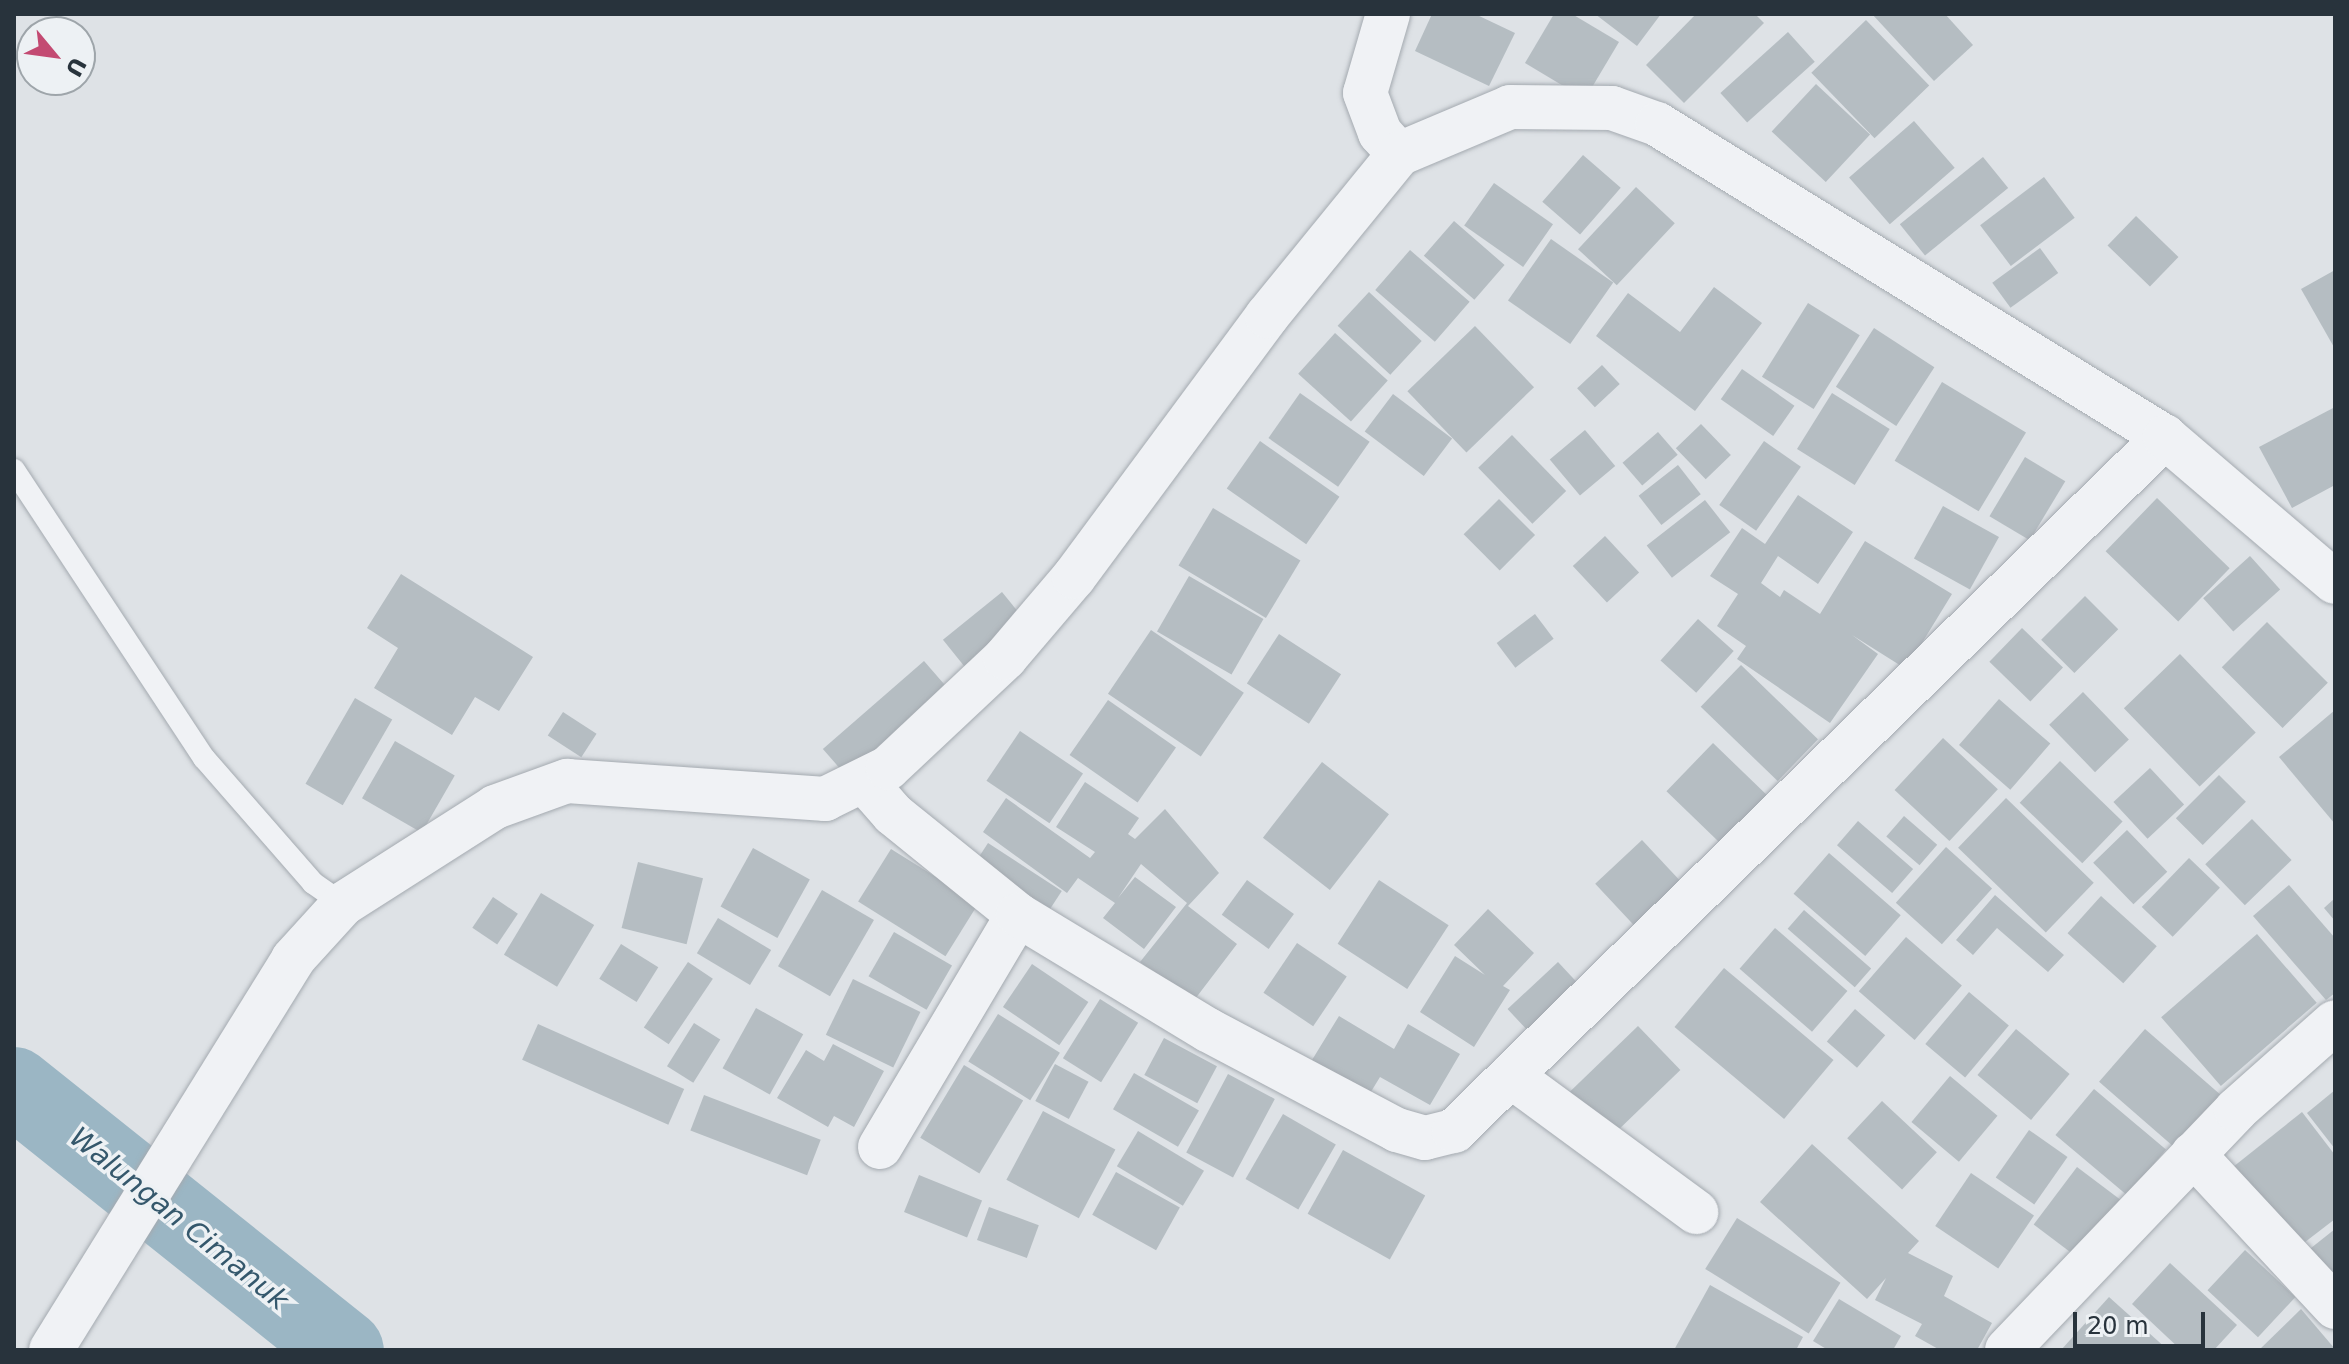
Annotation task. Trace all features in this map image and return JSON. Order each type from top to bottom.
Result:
[{"type":"street","points":[[1388,14],[1365,93],[1380,133],[1399,154]]},
{"type":"street","points":[[51,1350],[293,959],[343,904],[495,807],[567,781],[793,799],[846,794],[866,783],[1005,658],[1064,589],[1267,316],[1399,154],[1510,107],[1579,105],[1635,113],[1842,233],[2165,437],[2335,582]]},
{"type":"street","points":[[866,783],[893,814],[1018,915],[1208,1030],[1414,1136],[1454,1131],[2165,437]]},
{"type":"street","points":[[880,1147],[1018,915]]},
{"type":"street","points":[[2007,1350],[2193,1154],[2335,1022]]},
{"type":"street","points":[[1511,1076],[1696,1212]]},
{"type":"street","points":[[2193,1154],[2335,1307]]},
{"type":"lane","points":[[14,470],[204,758],[313,883],[343,904]]},
{"type":"building","points":[[1432,14],[1475,14],[1515,33],[1489,86],[1415,51]]},
{"type":"building","points":[[1554,14],[1572,14],[1619,42],[1585,99],[1525,63]]},
{"type":"building","points":[[1595,14],[1661,14],[1637,46]]},
{"type":"building","points":[[1696,14],[1755,14],[1764,23],[1684,103],[1646,65]]},
{"type":"building","points":[[1872,14],[1945,14],[1973,45],[1934,81]]},
{"type":"building","points":[[1866,20],[1929,85],[1875,138],[1811,73]]},
{"type":"building","points":[[1788,32],[1815,62],[1747,123],[1720,93]]},
{"type":"building","points":[[1816,84],[1870,134],[1826,182],[1772,132]]},
{"type":"building","points":[[1914,121],[1955,168],[1890,224],[1849,177]]},
{"type":"building","points":[[1583,155],[1621,188],[1580,235],[1542,202]]},
{"type":"building","points":[[1983,157],[2008,188],[1925,255],[1900,224]]},
{"type":"building","points":[[2044,177],[2075,218],[2011,266],[1980,225]]},
{"type":"building","points":[[1494,183],[1553,224],[1523,267],[1464,226]]},
{"type":"building","points":[[1636,187],[1675,223],[1617,285],[1578,249]]},
{"type":"building","points":[[2136,216],[2178,257],[2150,286],[2108,245]]},
{"type":"building","points":[[1454,221],[1505,265],[1474,300],[1424,256]]},
{"type":"building","points":[[1551,239],[1613,283],[1570,344],[1508,300]]},
{"type":"building","points":[[2040,248],[2058,273],[2010,308],[1992,283]]},
{"type":"building","points":[[1410,250],[1470,302],[1435,342],[1375,290]]},
{"type":"building","points":[[2335,270],[2335,349],[2301,289]]},
{"type":"building","points":[[1714,287],[1762,323],[1695,411],[1596,336],[1628,293],[1680,332]]},
{"type":"building","points":[[1369,292],[1422,341],[1390,375],[1338,326]]},
{"type":"building","points":[[1808,303],[1860,335],[1814,409],[1762,377]]},
{"type":"building","points":[[1475,326],[1534,387],[1466,452],[1407,391]]},
{"type":"building","points":[[1874,328],[1934,367],[1896,426],[1836,387]]},
{"type":"building","points":[[1335,333],[1388,381],[1351,421],[1298,374]]},
{"type":"building","points":[[1602,365],[1620,384],[1595,407],[1577,388]]},
{"type":"building","points":[[1742,369],[1794,406],[1773,436],[1721,399]]},
{"type":"building","points":[[1942,382],[2026,432],[1979,511],[1895,461]]},
{"type":"building","points":[[1300,393],[1370,442],[1338,487],[1268,438]]},
{"type":"building","points":[[1832,393],[1890,429],[1855,485],[1797,449]]},
{"type":"building","points":[[1393,394],[1452,439],[1424,476],[1365,432]]},
{"type":"building","points":[[2335,407],[2335,485],[2292,508],[2259,447]]},
{"type":"building","points":[[1701,424],[1731,455],[1706,479],[1676,448]]},
{"type":"building","points":[[1585,430],[1615,466],[1580,496],[1550,460]]},
{"type":"building","points":[[1658,432],[1678,455],[1642,485],[1623,463]]},
{"type":"building","points":[[1512,435],[1566,491],[1532,524],[1478,468]]},
{"type":"building","points":[[1260,441],[1339,497],[1306,544],[1227,489]]},
{"type":"building","points":[[1764,441],[1801,467],[1756,531],[1719,505]]},
{"type":"building","points":[[2025,457],[2065,481],[2030,540],[1989,516]]},
{"type":"building","points":[[1678,465],[1701,494],[1661,525],[1639,496]]},
{"type":"building","points":[[1798,495],[1853,532],[1818,584],[1778,556],[1761,583],[1780,597],[1784,590],[1820,614],[1865,541],[1952,594],[1906,669],[1852,635],[1878,654],[1830,723],[1737,659],[1746,646],[1717,626],[1738,594],[1710,576],[1742,528],[1765,544]]},
{"type":"building","points":[[2157,498],[2230,568],[2178,621],[2106,551]]},
{"type":"building","points":[[1499,499],[1535,535],[1500,570],[1464,534]]},
{"type":"building","points":[[1705,500],[1730,532],[1672,578],[1647,546]]},
{"type":"building","points":[[1943,506],[1999,537],[1970,590],[1914,558]]},
{"type":"building","points":[[1213,508],[1300,561],[1266,618],[1178,565]]},
{"type":"building","points":[[1605,536],[1639,573],[1607,603],[1573,566]]},
{"type":"building","points":[[2250,556],[2280,589],[2233,632],[2203,598]]},
{"type":"building","points":[[401,574],[533,657],[499,711],[475,697],[452,735],[374,688],[398,648],[367,628]]},
{"type":"building","points":[[1189,576],[1263,619],[1231,674],[1157,631]]},
{"type":"building","points":[[1002,592],[1027,623],[968,671],[943,640]]},
{"type":"building","points":[[2085,596],[2118,629],[2074,673],[2041,640]]},
{"type":"building","points":[[1535,614],[1554,639],[1515,668],[1497,643]]},
{"type":"building","points":[[1698,619],[1734,651],[1696,693],[1661,661]]},
{"type":"building","points":[[2267,622],[2328,683],[2283,728],[2222,667]]},
{"type":"building","points":[[2022,628],[2063,668],[2030,701],[1989,662]]},
{"type":"building","points":[[1151,630],[1244,693],[1201,756],[1108,694]]},
{"type":"building","points":[[1279,634],[1341,674],[1309,724],[1247,683]]},
{"type":"building","points":[[2180,654],[2256,732],[2200,787],[2124,708]]},
{"type":"building","points":[[924,661],[955,697],[854,785],[823,749]]},
{"type":"building","points":[[1741,665],[1818,739],[1778,781],[1701,707]]},
{"type":"building","points":[[2083,692],[2129,739],[2095,772],[2049,725]]},
{"type":"building","points":[[355,698],[392,720],[343,805],[306,784]]},
{"type":"building","points":[[1999,699],[2050,744],[2010,790],[1959,745]]},
{"type":"building","points":[[1108,700],[1176,748],[1138,802],[1070,755]]},
{"type":"building","points":[[2335,710],[2335,824],[2279,757]]},
{"type":"building","points":[[563,712],[597,734],[581,757],[548,735]]},
{"type":"building","points":[[1020,731],[1083,773],[1049,823],[986,781]]},
{"type":"building","points":[[1943,738],[1998,789],[1949,841],[1895,790]]},
{"type":"building","points":[[395,741],[455,776],[422,833],[362,798]]},
{"type":"building","points":[[1713,743],[1775,803],[1728,851],[1666,791]]},
{"type":"building","points":[[2060,761],[2123,821],[2082,863],[2020,803]]},
{"type":"building","points":[[1322,762],[1389,814],[1330,890],[1263,838]]},
{"type":"building","points":[[2150,768],[2184,805],[2148,839],[2113,802]]},
{"type":"building","points":[[2219,775],[2246,802],[2203,845],[2176,818]]},
{"type":"building","points":[[1085,782],[1139,818],[1128,834],[1135,839],[1165,809],[1219,873],[1188,906],[1237,944],[1192,1003],[1140,962],[1187,903],[1141,864],[1118,898],[1135,877],[1176,907],[1144,949],[1103,918],[1115,903],[1078,878],[1067,893],[983,832],[1006,798],[1090,858],[1095,852],[1056,827]]},
{"type":"building","points":[[2006,798],[2094,883],[2046,932],[1958,848]]},
{"type":"building","points":[[1904,816],[1937,845],[1919,865],[1886,836]]},
{"type":"building","points":[[2252,819],[2292,860],[2245,905],[2205,864]]},
{"type":"building","points":[[1858,821],[1913,869],[1892,893],[1837,845]]},
{"type":"building","points":[[2127,830],[2167,872],[2133,904],[2093,863]]},
{"type":"building","points":[[1642,840],[1695,896],[1648,940],[1595,884]]},
{"type":"building","points":[[988,843],[1062,891],[1044,919],[970,871]]},
{"type":"building","points":[[1946,847],[1992,888],[1942,944],[1896,903]]},
{"type":"building","points":[[753,848],[810,880],[777,938],[721,907]]},
{"type":"building","points":[[891,849],[978,904],[945,956],[858,902]]},
{"type":"building","points":[[1829,853],[1901,915],[1865,956],[1794,894]]},
{"type":"building","points":[[2189,858],[2220,888],[2173,937],[2142,907]]},
{"type":"building","points":[[638,862],[703,878],[687,944],[622,928]]},
{"type":"building","points":[[1247,880],[1294,914],[1269,949],[1222,915]]},
{"type":"building","points":[[1379,880],[1449,925],[1407,989],[1338,944]]},
{"type":"building","points":[[2289,885],[2335,938],[2335,993],[2326,1000],[2253,916]]},
{"type":"building","points":[[822,890],[874,920],[830,996],[778,966]]},
{"type":"building","points":[[541,893],[594,925],[557,987],[504,955]]},
{"type":"building","points":[[1995,895],[2064,955],[2048,972],[1997,928],[1973,955],[1956,940]]},
{"type":"building","points":[[2101,896],[2157,946],[2123,983],[2068,933]]},
{"type":"building","points":[[493,897],[518,914],[497,944],[472,928]]},
{"type":"building","points":[[2335,898],[2335,921],[2324,908]]},
{"type":"building","points":[[1488,909],[1534,953],[1503,986],[1510,990],[1474,1047],[1420,1012],[1455,956],[1485,975],[1454,945]]},
{"type":"building","points":[[1804,910],[1871,968],[1855,987],[1788,929]]},
{"type":"building","points":[[718,918],[771,950],[750,985],[697,953]]},
{"type":"building","points":[[1775,928],[1847,991],[1812,1032],[1740,969]]},
{"type":"building","points":[[894,932],[952,966],[927,1010],[868,976]]},
{"type":"building","points":[[2257,934],[2317,1003],[2221,1086],[2161,1017]]},
{"type":"building","points":[[1906,937],[1962,986],[1915,1040],[1859,991]]},
{"type":"building","points":[[1297,943],[1347,977],[1313,1026],[1263,993]]},
{"type":"building","points":[[621,944],[658,967],[637,1002],[599,979]]},
{"type":"building","points":[[688,962],[713,979],[669,1044],[644,1027]]},
{"type":"building","points":[[1558,962],[1586,992],[1535,1039],[1508,1009]]},
{"type":"building","points":[[1032,964],[1088,1002],[1059,1045],[1003,1007]]},
{"type":"building","points":[[1724,968],[1834,1060],[1784,1119],[1675,1027]]},
{"type":"building","points":[[853,979],[920,1012],[893,1068],[826,1035]]},
{"type":"building","points":[[1969,992],[2009,1025],[1965,1078],[1925,1044]]},
{"type":"building","points":[[1100,999],[1138,1023],[1101,1082],[1063,1058]]},
{"type":"building","points":[[756,1008],[803,1034],[770,1095],[723,1068]]},
{"type":"building","points":[[1855,1009],[1885,1035],[1857,1068],[1827,1041]]},
{"type":"building","points":[[998,1014],[1060,1053],[1030,1100],[968,1061]]},
{"type":"building","points":[[1339,1016],[1394,1049],[1408,1024],[1460,1054],[1430,1105],[1380,1077],[1361,1108],[1304,1073]]},
{"type":"building","points":[[694,1023],[720,1039],[693,1083],[667,1066]]},
{"type":"building","points":[[538,1024],[684,1089],[668,1125],[522,1060]]},
{"type":"building","points":[[1638,1026],[1680,1070],[1610,1138],[1568,1094]]},
{"type":"building","points":[[2016,1029],[2070,1074],[2031,1120],[1977,1075]]},
{"type":"building","points":[[2145,1029],[2222,1096],[2176,1149],[2099,1082]]},
{"type":"building","points":[[1164,1038],[1217,1066],[1197,1103],[1144,1075]]},
{"type":"building","points":[[833,1044],[884,1071],[854,1127],[834,1116],[828,1127],[777,1098],[806,1050],[824,1061]]},
{"type":"building","points":[[1055,1064],[1089,1082],[1069,1119],[1035,1101]]},
{"type":"building","points":[[964,1065],[1023,1101],[979,1173],[920,1138]]},
{"type":"building","points":[[1134,1073],[1199,1110],[1178,1147],[1113,1109]]},
{"type":"building","points":[[1228,1074],[1275,1099],[1233,1177],[1186,1153]]},
{"type":"building","points":[[1950,1076],[1997,1116],[1959,1162],[1911,1122]]},
{"type":"building","points":[[2094,1089],[2166,1149],[2127,1195],[2055,1135]]},
{"type":"building","points":[[2335,1090],[2335,1149],[2307,1113]]},
{"type":"building","points":[[704,1095],[821,1140],[807,1175],[690,1130]]},
{"type":"building","points":[[1882,1101],[1937,1152],[1902,1189],[1847,1138]]},
{"type":"building","points":[[1043,1111],[1115,1149],[1079,1218],[1006,1180]]},
{"type":"building","points":[[2302,1112],[2335,1155],[2335,1219],[2296,1249],[2233,1167]]},
{"type":"building","points":[[1283,1114],[1336,1144],[1298,1209],[1246,1179]]},
{"type":"building","points":[[2029,1130],[2068,1157],[2034,1204],[1996,1178]]},
{"type":"building","points":[[1138,1131],[1204,1171],[1183,1206],[1117,1166]]},
{"type":"building","points":[[1812,1144],[1919,1241],[1908,1253],[1953,1276],[1944,1296],[1992,1323],[1977,1350],[1940,1350],[1915,1336],[1922,1324],[1875,1300],[1886,1278],[1867,1299],[1760,1202]]},
{"type":"building","points":[[1343,1150],[1425,1196],[1390,1259],[1308,1214]]},
{"type":"building","points":[[2077,1167],[2120,1199],[2077,1257],[2034,1225]]},
{"type":"building","points":[[1116,1172],[1180,1207],[1156,1250],[1092,1215]]},
{"type":"building","points":[[1971,1173],[2034,1215],[1998,1269],[1935,1226]]},
{"type":"building","points":[[919,1175],[982,1200],[967,1238],[904,1212]]},
{"type":"building","points":[[989,1207],[1039,1225],[1027,1258],[977,1240]]},
{"type":"building","points":[[1737,1218],[1840,1283],[1809,1334],[1705,1269]]},
{"type":"building","points":[[2335,1229],[2335,1287],[2306,1252]]},
{"type":"building","points":[[2245,1250],[2295,1297],[2258,1337],[2207,1290]]},
{"type":"building","points":[[2170,1263],[2237,1325],[2214,1350],[2181,1350],[2132,1304]]},
{"type":"building","points":[[1710,1285],[1803,1337],[1796,1350],[1674,1350]]},
{"type":"building","points":[[2109,1297],[2168,1350],[2061,1350]]},
{"type":"building","points":[[1839,1299],[1901,1336],[1893,1350],[1828,1350],[1813,1341]]},
{"type":"building","points":[[2301,1309],[2335,1349],[2259,1350]]},
{"type":"waterway","name":"Walungan Cimanuk","points":[[14,1087],[344,1350]]}]
